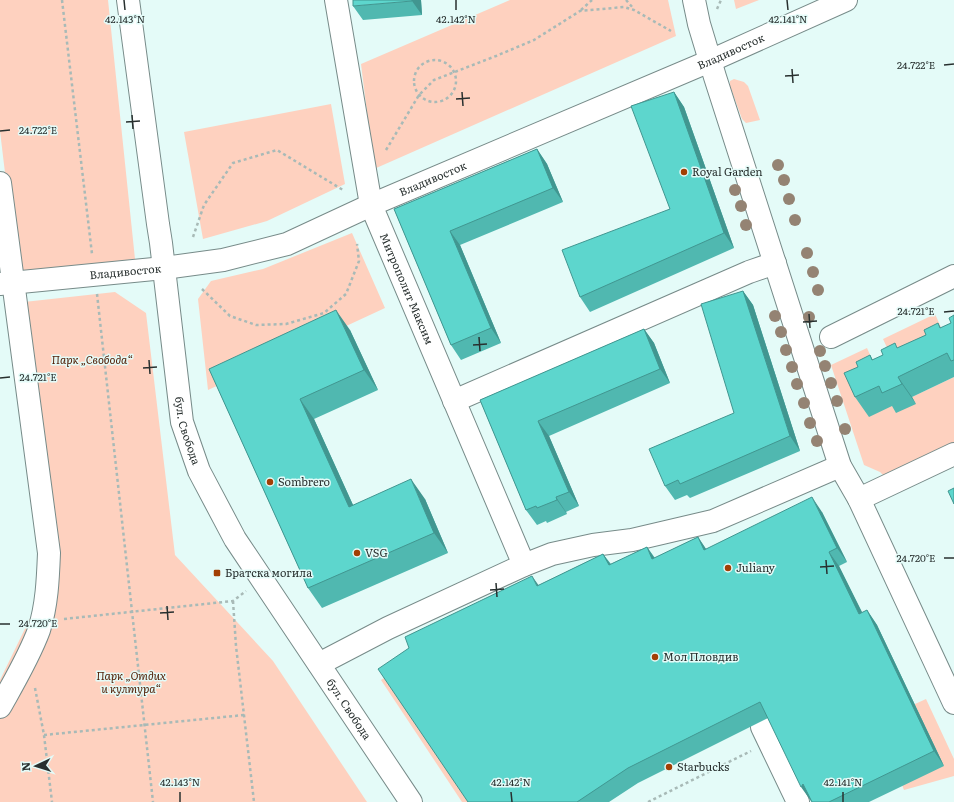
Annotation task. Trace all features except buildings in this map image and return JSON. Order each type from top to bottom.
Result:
[{"type":"street","name":"бул. Свобода","points":[[128,0],[164,268],[182,422],[199,471],[235,539],[411,802]]},
{"type":"street","name":"Митрополит Максим","points":[[336,0],[371,205],[524,565]]},
{"type":"street","points":[[694,0],[710,62],[840,466],[859,499],[954,703]]},
{"type":"street","name":"Владивосток","points":[[7,283],[164,268],[223,260],[287,244],[371,205],[710,62],[846,0]]},
{"type":"street","points":[[0,183],[7,283],[49,553],[48,588],[39,629],[20,671],[0,707]]},
{"type":"street","points":[[454,402],[742,275],[775,263]]},
{"type":"street","points":[[831,337],[954,276]]},
{"type":"street","points":[[859,499],[954,454]]},
{"type":"street","points":[[319,664],[388,628],[524,565],[552,554],[593,545],[632,540],[713,521],[840,466]]},
{"type":"street","points":[[632,540],[637,560]]},
{"type":"street","points":[[762,727],[798,802]]},
{"type":"path","points":[[62,0],[95,275],[154,802]]},
{"type":"path","points":[[386,150],[419,95],[434,80],[453,71],[496,56],[534,40],[580,11],[592,0]]},
{"type":"path","points":[[626,0],[634,10]]},
{"type":"path","points":[[717,9],[721,0]]},
{"type":"path","points":[[580,11],[624,7],[634,10],[671,31]]},
{"type":"path","points":[[438,60],[449,65],[453,71],[456,82],[455,88],[447,98],[442,101],[430,102],[419,95],[414,84],[414,77],[420,66],[425,62],[438,60]]},
{"type":"path","points":[[193,237],[204,205],[234,163],[277,150],[343,190]]},
{"type":"path","points":[[202,289],[230,316],[256,325],[286,324],[324,313],[346,294],[359,261],[357,244]]},
{"type":"path","points":[[39,629],[61,619],[233,601],[236,646],[254,802]]},
{"type":"path","points":[[20,671],[33,677],[44,735],[52,802]]},
{"type":"path","points":[[44,735],[244,715]]},
{"type":"path","points":[[648,802],[756,749]]},
{"type":"green space","points":[[0,0],[108,0],[135,259],[17,273],[0,131]]},
{"type":"green space","points":[[510,0],[668,0],[676,36],[374,169],[361,64]]},
{"type":"green space","points":[[734,0],[759,0],[736,9]]},
{"type":"green space","points":[[734,79],[744,82],[748,86],[760,120],[746,123],[742,119],[730,86],[730,81]]},
{"type":"green space","points":[[331,104],[345,184],[267,221],[203,239],[184,132]]},
{"type":"green space","points":[[352,233],[385,308],[208,390],[198,299],[211,281],[263,269]]},
{"type":"green space","name":"Парк „Отдих и култура“","points":[[115,292],[146,313],[175,555],[273,661],[367,802],[0,802],[0,680],[56,565],[24,302]]},
{"type":"green space","points":[[935,314],[949,345],[897,369],[883,339]]},
{"type":"green space","points":[[867,348],[880,377],[912,397],[954,377],[954,444],[885,477],[880,472],[864,465],[831,365]]},
{"type":"green space","points":[[387,676],[469,802],[462,802],[381,680]]},
{"type":"green space","points":[[926,699],[954,759],[954,776],[904,790],[902,785],[915,704]]},
{"type":"place","name":"Royal Garden","points":[[684,172]]},
{"type":"place","name":"Sombrero","points":[[270,482]]},
{"type":"place","name":"VSG","points":[[357,553]]},
{"type":"place","name":"Juliany","points":[[728,568]]},
{"type":"place","name":"Братска могила","points":[[217,573]]},
{"type":"place","name":"Мол Пловдив","points":[[655,657]]},
{"type":"place","name":"Starbucks","points":[[669,767]]},
{"type":"park label","name":"Парк „Свобода“","points":[[92,360]]}]
